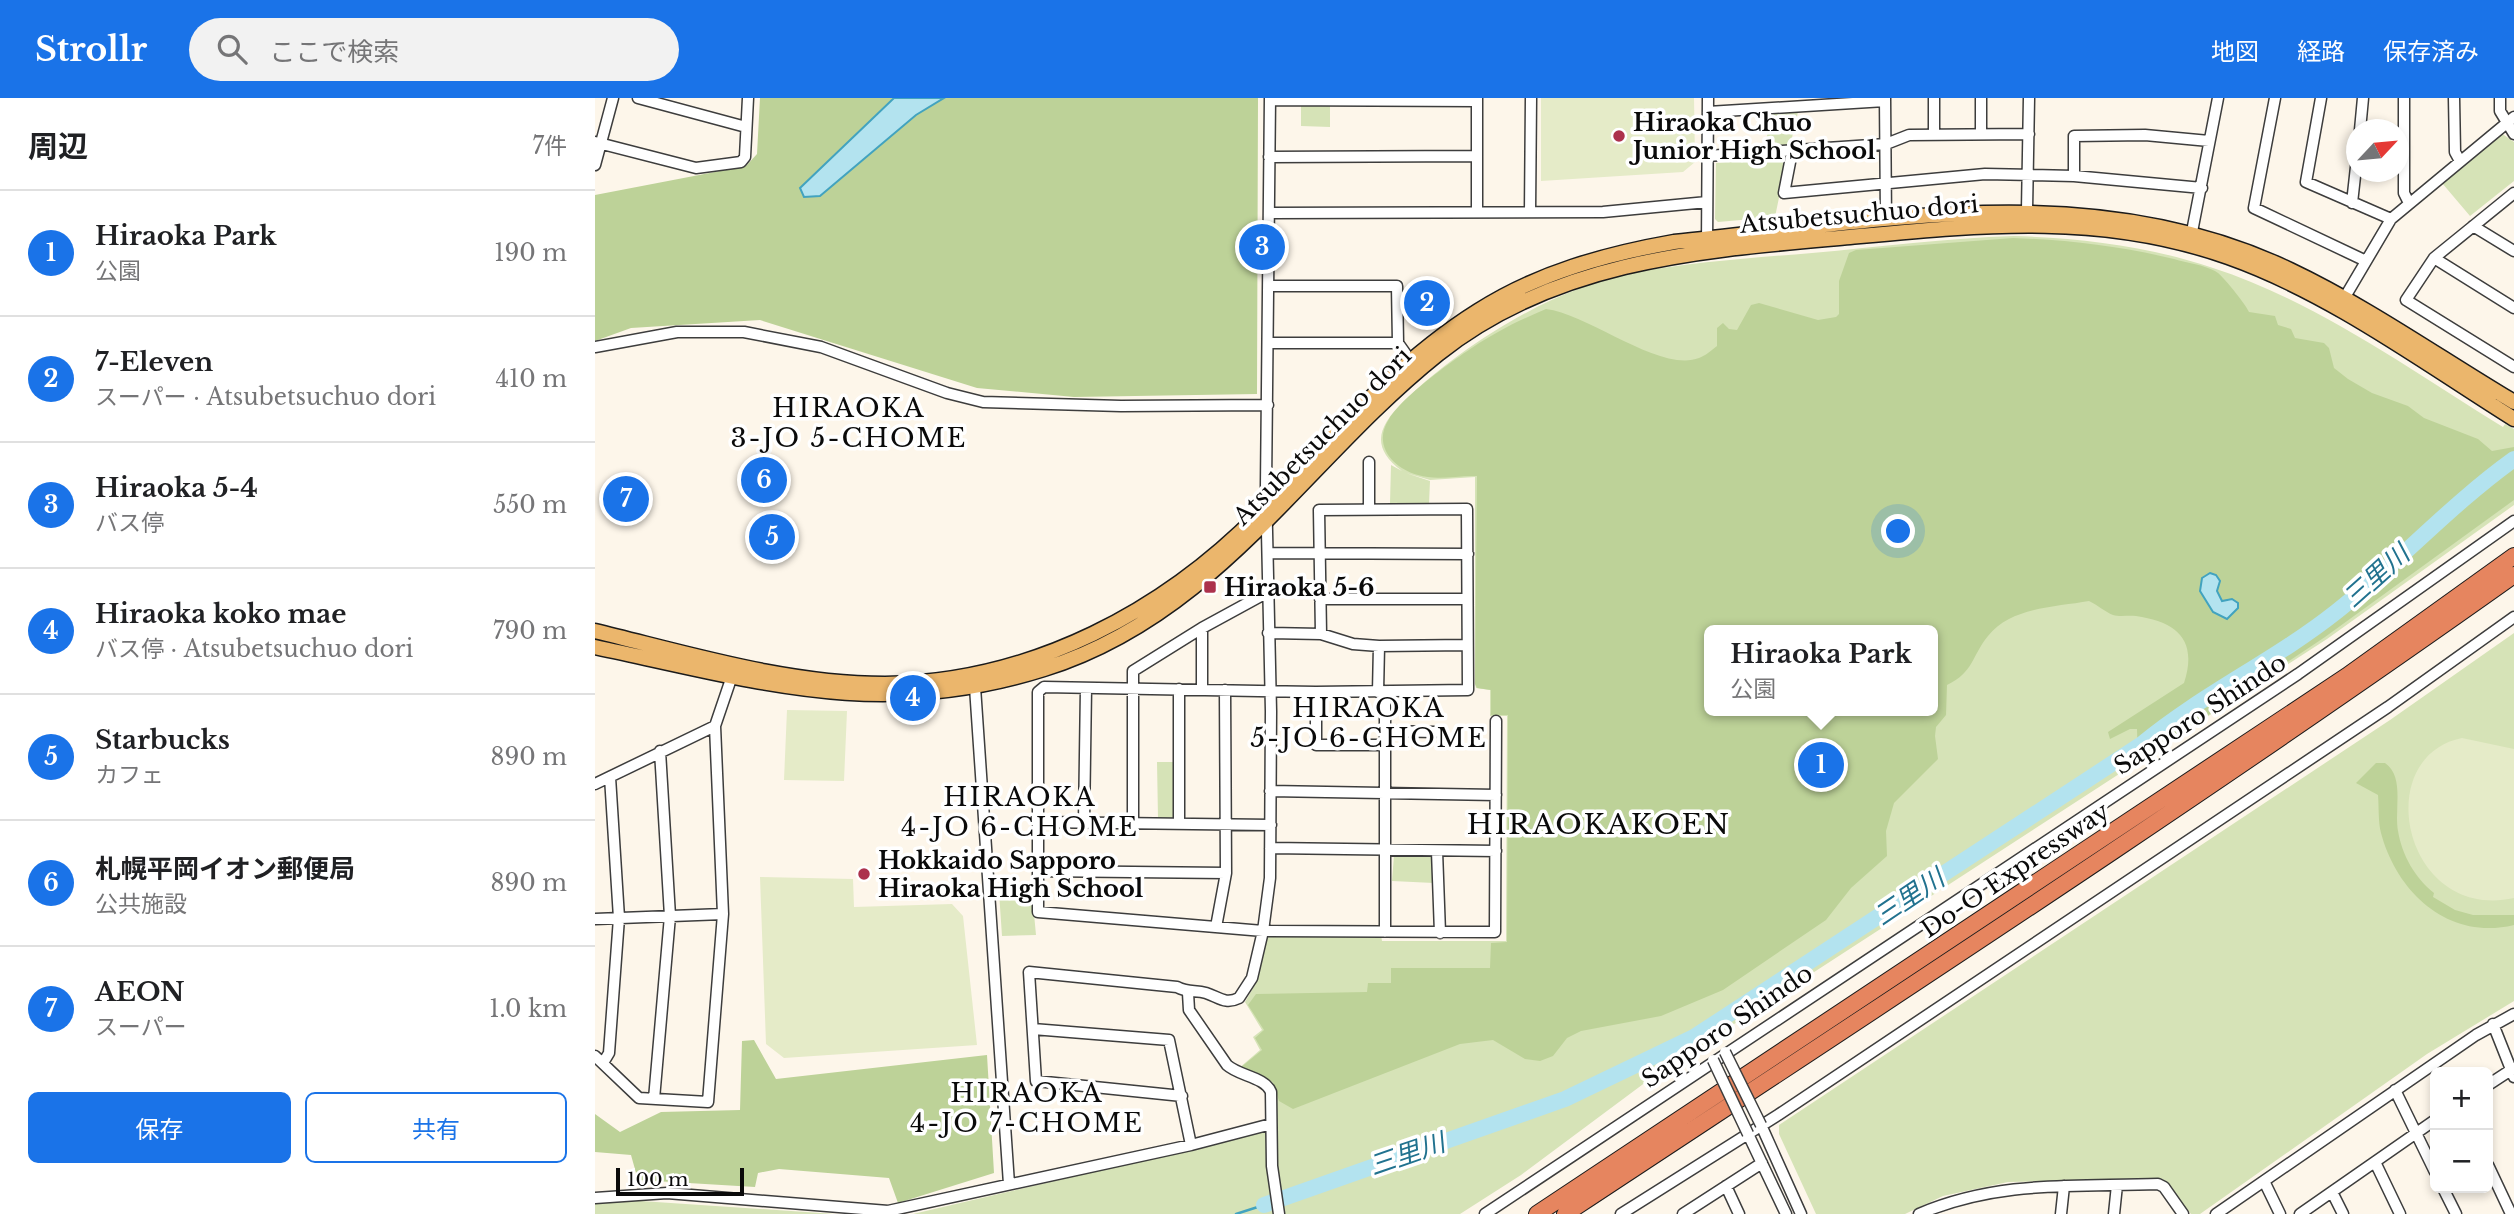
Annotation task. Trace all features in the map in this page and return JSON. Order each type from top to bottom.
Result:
[{"type":"highway","name":"Do-O Expressway","points":[[1537,1214],[2325,691],[2514,556]]},
{"type":"highway","name":"Do-O Expressway","points":[[1565,1214],[2127,842],[2349,692],[2514,575]]},
{"type":"main road","name":"Atsubetsuchuo dori","points":[[595,631],[738,665],[834,682],[887,684],[958,677],[1033,659],[1114,625],[1182,582],[1267,513],[1397,389],[1439,353],[1485,321],[1523,301],[1586,275],[1707,244],[1886,220],[2027,211],[2099,216],[2191,239],[2290,270],[2514,419]]},
{"type":"main road","name":"Atsubetsuchuo dori","points":[[595,647],[824,693],[884,696],[975,687],[1048,668],[1085,653],[1139,626],[1183,597],[1218,569],[1410,360],[1479,310],[1559,271],[1629,250],[1955,226],[2027,223],[2191,239]]},
{"type":"main road","name":"Atsubetsuchuo dori","points":[[2341,303],[2514,402]]},
{"type":"street","points":[[595,165],[598,142],[613,98]]},
{"type":"street","points":[[638,98],[746,127]]},
{"type":"street","points":[[598,142],[697,168],[741,162],[745,157],[748,98]]},
{"type":"street","points":[[1530,212],[1531,98]]},
{"type":"street","points":[[1707,244],[1708,98]]},
{"type":"street","points":[[1934,98],[1934,135]]},
{"type":"street","points":[[1981,98],[1981,134]]},
{"type":"street","points":[[2027,211],[2029,98]]},
{"type":"street","points":[[2191,239],[2218,98]]},
{"type":"street","points":[[2275,98],[2254,208],[2366,261]]},
{"type":"street","points":[[2321,98],[2306,182],[2391,219]]},
{"type":"street","points":[[2361,119],[2363,98]]},
{"type":"street","points":[[2404,98],[2404,193],[2409,203]]},
{"type":"street","points":[[2454,98],[2455,152],[2460,162]]},
{"type":"street","points":[[2501,98],[2500,111],[2510,120],[2514,134]]},
{"type":"street","points":[[1182,1096],[1036,1081],[1029,972],[1177,987],[1188,993],[1204,993],[1232,1002],[1244,994],[1252,978],[1263,931],[1271,825],[1267,513],[1270,99],[1477,99],[1477,212]]},
{"type":"street","points":[[1708,112],[1885,100],[1886,220]]},
{"type":"street","points":[[2341,303],[2391,219],[2510,120]]},
{"type":"street","points":[[1707,156],[1886,144],[1909,135],[2029,134]]},
{"type":"street","points":[[2074,176],[2074,136],[2145,135],[2209,141]]},
{"type":"street","points":[[1792,152],[1784,193],[1985,174],[2074,176],[2202,188]]},
{"type":"street","points":[[1269,157],[1477,156]]},
{"type":"street","points":[[2352,202],[2354,182]]},
{"type":"street","points":[[2514,193],[2434,258],[2406,300],[2514,367]]},
{"type":"street","points":[[1269,213],[1603,212],[1707,202]]},
{"type":"street","points":[[2473,226],[2514,251]]},
{"type":"street","points":[[2434,258],[2514,308]]},
{"type":"street","points":[[1269,286],[1397,286],[1398,343],[1410,360]]},
{"type":"street","points":[[595,347],[677,332],[744,332],[821,347],[947,393],[983,402],[1268,405]]},
{"type":"street","points":[[1270,343],[1398,343]]},
{"type":"street","points":[[1369,508],[1370,462]]},
{"type":"street","points":[[1321,634],[1319,510],[1467,509],[1468,690],[1316,692],[1044,687],[1038,692],[1038,912],[1263,931],[1497,931],[1496,721]]},
{"type":"street","name":"Sapporo Shindo","points":[[1485,1214],[1725,1052],[2298,674],[2514,522]]},
{"type":"street","points":[[1269,553],[1468,554]]},
{"type":"street","points":[[1133,824],[1133,671],[1202,628],[1268,592]]},
{"type":"street","points":[[1320,599],[1467,599]]},
{"type":"street","points":[[1621,1214],[1761,1125],[2388,707],[2514,617]]},
{"type":"street","points":[[1202,628],[1202,690]]},
{"type":"street","points":[[1268,634],[1321,634],[1353,644],[1379,646],[1467,645]]},
{"type":"street","points":[[1379,646],[1384,731],[1385,932]]},
{"type":"street","points":[[610,777],[619,918],[608,1053],[599,1060],[639,1098],[708,1101],[723,914],[715,726],[732,676]]},
{"type":"street","points":[[975,687],[1009,1184]]},
{"type":"street","points":[[1084,822],[1086,688]]},
{"type":"street","points":[[1179,690],[1179,824]]},
{"type":"street","points":[[1216,927],[1226,873],[1225,690]]},
{"type":"street","points":[[1316,692],[1316,745],[1384,745]]},
{"type":"street","points":[[595,784],[715,726]]},
{"type":"street","points":[[1384,731],[1435,732]]},
{"type":"street","points":[[654,1099],[670,916],[660,751]]},
{"type":"street","points":[[1270,791],[1496,795]]},
{"type":"street","points":[[1038,822],[1271,825]]},
{"type":"street","points":[[1270,848],[1496,851]]},
{"type":"street","points":[[1437,851],[1440,933]]},
{"type":"street","points":[[1039,872],[1226,873]]},
{"type":"street","points":[[595,919],[723,914]]},
{"type":"street","points":[[1188,993],[1189,1010],[1227,1065],[1234,1072],[1269,1086],[1273,1184],[1279,1213]]},
{"type":"street","points":[[2216,1214],[2493,1024],[2514,1014]]},
{"type":"street","points":[[2493,1024],[2513,1071],[2493,1082]]},
{"type":"street","points":[[1034,1029],[1169,1040],[1191,1145]]},
{"type":"street","points":[[1725,1052],[1801,1214]]},
{"type":"street","points":[[1713,1060],[1786,1214]]},
{"type":"street","points":[[2395,1090],[2430,1162]]},
{"type":"street","points":[[2300,1214],[2430,1123]]},
{"type":"street","points":[[595,1198],[667,1193],[888,1211],[1191,1145],[1271,1124]]},
{"type":"street","points":[[2375,1161],[2400,1214]]},
{"type":"street","points":[[1683,1214],[1762,1163]]},
{"type":"street","points":[[2493,1176],[2511,1214]]},
{"type":"street","points":[[2264,1181],[2280,1214]]},
{"type":"street","points":[[2114,1214],[2117,1185]]},
{"type":"street","points":[[1919,1214],[1974,1194],[2010,1188],[2117,1185],[2164,1187],[2183,1214]]},
{"type":"street","points":[[1726,1186],[1739,1214]]},
{"type":"street","points":[[2061,1214],[2064,1186]]},
{"type":"street","points":[[2332,1192],[2343,1214]]},
{"type":"street","points":[[2446,1193],[2456,1214]]},
{"type":"green space","points":[[760,98],[1258,98],[1257,394],[1074,397],[977,388],[760,320],[631,328],[595,341],[595,195],[746,166],[757,154]]},
{"type":"green space","name":"Hiraoka Chuo Junior High School","points":[[1541,98],[1694,98],[1695,162],[1683,172],[1541,181]]},
{"type":"green space","points":[[1301,103],[1330,104],[1330,127],[1301,126]]},
{"type":"green space","points":[[1798,112],[1790,146],[1764,149],[1772,114]]},
{"type":"green space","points":[[2501,133],[2514,142],[2514,181],[2470,216],[2442,183]]},
{"type":"green space","points":[[1785,156],[1787,159],[1775,217],[1718,222],[1715,219],[1716,163]]},
{"type":"green space","points":[[2014,236],[2115,244],[2189,260],[2252,282],[2290,299],[2363,339],[2503,427],[2505,424],[2514,429],[2514,505],[2327,639],[1654,1076],[1521,1175],[1460,1214],[913,1214],[1277,1129],[1277,1100],[1272,1083],[1238,1069],[1260,1050],[1253,1037],[1262,1030],[1245,1002],[1256,983],[1266,937],[1381,935],[1382,941],[1506,941],[1507,716],[1490,716],[1490,690],[1476,688],[1475,684],[1475,477],[1430,480],[1406,473],[1430,481],[1429,504],[1390,503],[1391,465],[1402,471],[1385,454],[1381,437],[1388,420],[1403,402],[1452,360],[1509,322],[1571,292],[1602,281],[1633,273],[1700,263]]},
{"type":"green space","points":[[2013,238],[2094,244],[2211,269],[2228,283],[2249,312],[2275,316],[2278,325],[2291,329],[2295,338],[2324,343],[2329,348],[2334,368],[2348,379],[2372,393],[2408,406],[2424,418],[2478,439],[2492,451],[2514,447],[2514,500],[2325,637],[2138,762],[2137,729],[2130,729],[2110,739],[2108,732],[2184,683],[2188,655],[2181,636],[2163,623],[2136,616],[2113,615],[2089,601],[2035,610],[2009,619],[1988,636],[1962,675],[1947,685],[1946,715],[1936,727],[1938,759],[1894,803],[1886,831],[1887,856],[1851,888],[1826,920],[1723,990],[1661,1016],[1581,1031],[1567,1038],[1553,1056],[1540,1061],[1525,1059],[1493,1040],[1460,1044],[1293,1109],[1279,1101],[1273,1082],[1240,1068],[1262,1050],[1255,1038],[1264,1030],[1248,1005],[1256,994],[1367,992],[1368,983],[1391,983],[1391,968],[1490,968],[1491,943],[1507,942],[1508,715],[1491,715],[1491,690],[1477,688],[1475,684],[1477,476],[1425,477],[1401,467],[1393,461],[1384,446],[1384,429],[1389,419],[1423,384],[1455,359],[1504,329],[1546,309],[1583,321],[1645,350],[1683,360],[1701,357],[1717,346],[1717,328],[1723,323],[1729,329],[1737,330],[1751,305],[1759,303],[1818,320],[1836,317],[1839,314],[1839,281],[1849,253],[1856,250]]},
{"type":"green space","points":[[2514,633],[2514,1001],[2427,1054],[2200,1214],[2191,1214],[2163,1179],[2008,1182],[1943,1196],[1905,1214],[1816,1214],[1779,1134],[1779,1125],[2390,720]]},
{"type":"green space","points":[[787,710],[847,711],[844,781],[784,780]]},
{"type":"green space","points":[[2462,738],[2514,749],[2514,898],[2476,899],[2446,886],[2425,863],[2412,834],[2409,803],[2415,774],[2433,751]]},
{"type":"green space","points":[[1157,762],[1174,762],[1174,816],[1171,819],[1158,818]]},
{"type":"green space","points":[[2376,763],[2385,763],[2395,776],[2397,822],[2403,849],[2415,873],[2434,893],[2433,897],[2455,910],[2473,915],[2514,915],[2514,925],[2490,928],[2468,926],[2429,908],[2413,893],[2399,875],[2389,855],[2380,828],[2378,795],[2356,783]]},
{"type":"green space","points":[[1394,855],[1431,855],[1434,883],[1392,881]]},
{"type":"green space","points":[[760,877],[853,879],[854,907],[952,904],[963,916],[977,1045],[784,1058],[766,1044]]},
{"type":"green space","points":[[999,892],[1032,893],[1036,935],[1002,936]]},
{"type":"green space","points":[[754,1040],[776,1079],[987,1055],[994,1173],[898,1203],[889,1178],[779,1169],[758,1173],[755,1187],[638,1180],[631,1155],[595,1152],[595,1114],[620,1132],[661,1112],[740,1110],[742,1041]]},
{"type":"green space","points":[[626,1200],[835,1214],[595,1214],[595,1202]]},
{"type":"water","points":[[894,98],[944,98],[916,115],[820,196],[804,197],[800,188]]},
{"type":"water","points":[[2210,573],[2216,575],[2220,581],[2217,591],[2222,601],[2232,599],[2238,603],[2238,608],[2227,619],[2213,612],[2200,591],[2202,578]]},
{"type":"waterway","name":"三里川","points":[[1264,1205],[1565,1099],[1694,1037],[2312,630],[2359,594],[2468,496],[2514,459]]},
{"type":"waterway","name":"三里川","points":[[1236,1214],[1264,1205]]},
{"type":"place","name":"Hiraoka Chuo Junior High School","points":[[1619,136]]},
{"type":"place","name":"Hiraoka 5-4","points":[[1262,247]]},
{"type":"place","name":"7-Eleven","points":[[1427,303]]},
{"type":"place","name":"札幌平岡イオン郵便局","points":[[764,480]]},
{"type":"place","name":"AEON","points":[[626,499]]},
{"type":"place","name":"Starbucks","points":[[772,537]]},
{"type":"place","name":"Hiraoka 5-6","points":[[1210,587]]},
{"type":"place","name":"Hiraoka koko mae","points":[[913,698]]},
{"type":"place","name":"Hiraoka Park","points":[[1821,765]]},
{"type":"place","name":"Hokkaido Sapporo Hiraoka High School","points":[[864,874]]},
{"type":"district","name":"HIRAOKA 3-JO 5-CHOME","points":[[849,423]]},
{"type":"district","name":"HIRAOKA 5-JO 6-CHOME","points":[[1369,723]]},
{"type":"district","name":"HIRAOKA 4-JO 6-CHOME","points":[[1020,812]]},
{"type":"district","name":"HIRAOKAKOEN","points":[[1599,824]]},
{"type":"district","name":"HIRAOKA 4-JO 7-CHOME","points":[[1027,1108]]}]
